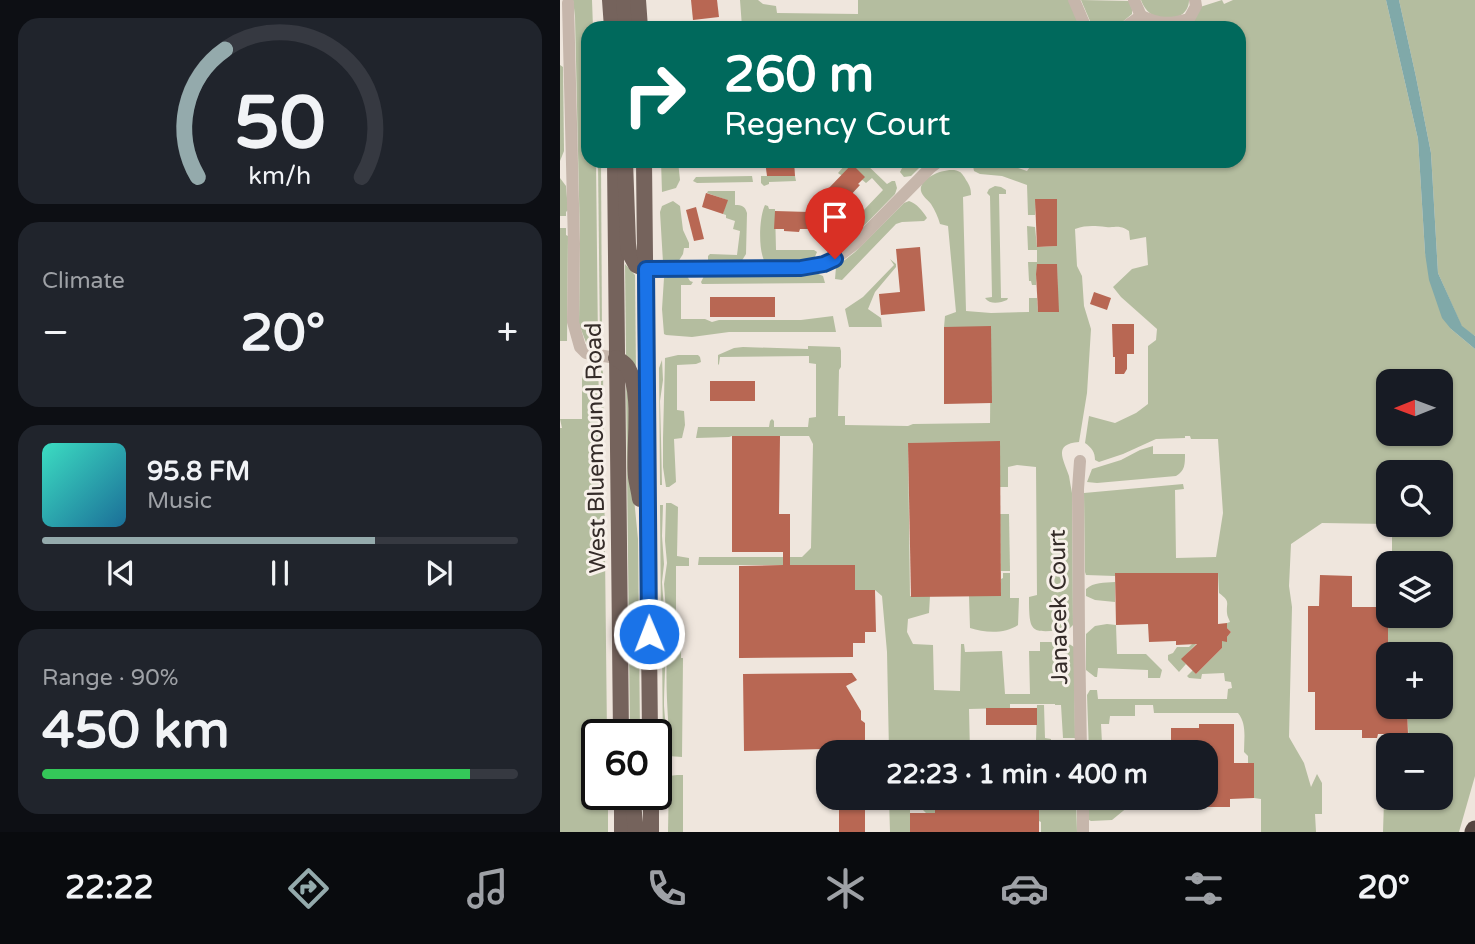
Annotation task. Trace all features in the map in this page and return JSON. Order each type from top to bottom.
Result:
[{"type":"main road","points":[[610,0],[612,21]]},
{"type":"main road","points":[[624,0],[626,21]]},
{"type":"main road","points":[[639,0],[640,21]]},
{"type":"main road","name":"West Bluemound Road","points":[[615,168],[621,719]]},
{"type":"main road","points":[[625,168],[629,252],[636,265],[646,269]]},
{"type":"main road","points":[[643,168],[650,719]]},
{"type":"main road","points":[[616,358],[625,363],[633,380],[636,477],[647,539]]},
{"type":"main road","points":[[622,810],[622,832]]},
{"type":"main road","points":[[634,810],[636,832]]},
{"type":"main road","points":[[651,810],[651,832]]},
{"type":"street","points":[[1074,0],[1083,21]]},
{"type":"street","points":[[1134,0],[1141,16],[1153,21]]},
{"type":"street","points":[[1182,21],[1189,19],[1196,6],[1195,0]]},
{"type":"street","points":[[568,4],[574,244],[573,322],[580,347],[586,353],[616,358]]},
{"type":"street","points":[[1134,21],[1141,16]]},
{"type":"street","points":[[646,269],[801,268],[824,264],[856,243],[930,168]]},
{"type":"street","name":"Janacek Court","points":[[1080,461],[1081,740]]},
{"type":"street","points":[[1083,810],[1083,832]]},
{"type":"green space","points":[[573,0],[592,0],[593,21],[581,21],[581,168],[596,168],[598,344],[593,345],[587,345],[579,324]]},
{"type":"green space","points":[[740,0],[758,0],[763,4],[776,6],[777,13],[858,14],[858,0],[1069,0],[1077,21],[742,21]]},
{"type":"green space","points":[[1081,0],[1129,1],[1132,14],[1124,21],[1090,21]]},
{"type":"green space","points":[[1141,0],[1189,0],[1183,14],[1169,19],[1152,15]]},
{"type":"green space","points":[[1222,0],[1224,4],[1233,0],[1386,0],[1418,139],[1425,253],[1451,329],[1475,349],[1475,776],[1459,832],[1383,832],[1384,810],[1453,810],[1453,733],[1408,733],[1408,719],[1453,719],[1453,642],[1388,642],[1388,628],[1453,628],[1453,551],[1392,551],[1392,537],[1453,537],[1453,460],[1376,460],[1376,524],[1322,523],[1291,544],[1289,737],[1304,763],[1311,787],[1317,774],[1322,783],[1322,814],[1315,814],[1316,832],[1261,832],[1261,799],[1254,798],[1254,763],[1248,763],[1248,756],[1244,752],[1244,727],[1238,713],[1154,713],[1153,705],[1135,705],[1135,716],[1110,716],[1109,724],[1101,724],[1102,740],[1089,740],[1087,695],[1090,690],[1097,690],[1098,699],[1227,699],[1228,689],[1232,688],[1231,682],[1225,681],[1224,673],[1202,674],[1201,679],[1187,676],[1193,670],[1196,674],[1222,648],[1222,641],[1227,641],[1231,632],[1227,628],[1227,623],[1230,622],[1227,602],[1219,593],[1218,573],[1116,573],[1115,576],[1086,575],[1085,572],[1084,493],[1183,484],[1184,489],[1175,490],[1176,558],[1216,557],[1223,513],[1218,439],[1191,439],[1190,436],[1185,436],[1156,439],[1099,462],[1095,460],[1093,450],[1085,443],[1089,416],[1115,423],[1148,404],[1148,346],[1156,340],[1157,329],[1113,287],[1132,269],[1148,265],[1146,237],[1130,240],[1129,231],[1122,228],[1090,226],[1075,229],[1077,266],[1082,276],[1084,306],[1091,329],[1087,393],[1079,442],[1065,446],[1062,454],[1072,493],[1073,625],[1068,630],[1039,631],[1030,619],[1029,597],[1037,595],[1036,467],[1008,467],[1008,487],[1000,487],[1000,442],[908,443],[910,596],[930,596],[929,613],[908,619],[907,632],[913,644],[933,645],[934,690],[960,691],[961,644],[964,644],[965,652],[1002,651],[1005,694],[1030,694],[1029,651],[1040,651],[1040,642],[1066,642],[1074,647],[1075,738],[1063,738],[1061,705],[1010,704],[1010,708],[969,709],[970,740],[889,740],[887,652],[882,596],[875,590],[855,590],[855,565],[698,565],[699,557],[802,557],[811,548],[813,444],[809,436],[696,438],[698,427],[769,427],[772,419],[774,427],[808,427],[809,418],[816,417],[816,364],[809,363],[809,356],[720,357],[718,365],[718,355],[743,347],[840,347],[838,416],[845,416],[845,425],[990,423],[991,327],[944,327],[945,316],[956,312],[948,226],[940,224],[932,206],[922,193],[921,186],[924,181],[942,171],[955,170],[963,174],[970,189],[971,195],[963,197],[966,311],[1029,312],[1029,298],[1037,298],[1038,312],[1058,312],[1057,264],[1037,264],[1036,285],[1029,281],[1028,262],[1037,262],[1037,250],[1028,250],[1027,226],[1035,227],[1037,247],[1057,246],[1057,199],[1036,199],[1035,215],[1028,215],[1027,185],[1002,176],[980,174],[973,168],[1018,168],[1027,171],[1029,168],[1246,168],[1246,21],[1192,21],[1200,7]]},
{"type":"green space","points":[[1399,0],[1475,0],[1475,336],[1462,327],[1438,273],[1431,153]]},
{"type":"green space","points":[[560,65],[563,67],[564,151],[560,161]]},
{"type":"green space","points":[[598,168],[601,168],[600,342]]},
{"type":"green space","points":[[661,168],[679,168],[680,180],[676,188],[662,192]]},
{"type":"green space","points":[[842,168],[870,168],[887,184],[895,181],[897,188],[895,194],[844,245],[834,239],[834,229],[841,234],[883,190],[872,178],[866,183],[838,173]]},
{"type":"green space","points":[[902,168],[919,168],[911,176],[904,177],[900,172]]},
{"type":"green space","points":[[752,176],[753,182],[693,181],[696,177]]},
{"type":"green space","points":[[761,176],[795,176],[796,181],[769,182],[764,186]]},
{"type":"green space","points":[[560,178],[566,186],[566,216],[560,216]]},
{"type":"green space","points":[[995,186],[1006,190],[1006,194],[999,194],[1001,298],[1008,298],[995,303],[985,298],[992,297],[990,196],[987,193]]},
{"type":"green space","points":[[735,191],[735,205],[743,206],[747,213],[746,254],[741,262],[708,261],[710,254],[737,255],[740,231],[733,229],[735,221],[723,214],[727,200],[707,193]]},
{"type":"green space","points":[[673,201],[680,206],[689,248],[684,248],[678,262],[663,262],[660,212],[662,206]]},
{"type":"green space","points":[[909,201],[927,218],[924,221],[896,224],[842,280],[835,279],[836,267]]},
{"type":"green space","points":[[765,205],[769,209],[775,209],[776,250],[814,250],[817,252],[814,259],[806,262],[765,262],[760,234]]},
{"type":"green space","points":[[809,209],[820,209],[821,223],[814,224],[813,231],[809,231]]},
{"type":"green space","points":[[560,228],[566,228],[568,236],[567,341],[560,341]]},
{"type":"green space","points":[[890,259],[896,267],[875,292],[868,309],[881,318],[882,327],[849,327],[845,309],[863,297],[894,265]]},
{"type":"green space","points":[[625,264],[635,275],[636,370],[626,355]]},
{"type":"green space","points":[[816,273],[823,276],[825,283],[701,282],[704,276],[710,275]]},
{"type":"green space","points":[[687,276],[693,282],[691,285],[681,285],[681,319],[705,319],[712,322],[801,320],[833,316],[836,332],[729,332],[692,337],[666,335],[662,309],[664,278]]},
{"type":"green space","points":[[698,355],[701,362],[677,365],[677,410],[684,411],[685,425],[682,438],[674,439],[676,482],[666,487],[663,467],[665,358]]},
{"type":"green space","points":[[662,360],[662,485],[660,485],[659,368]]},
{"type":"green space","points":[[586,365],[598,365],[600,427],[601,367],[603,372],[607,719],[581,719],[581,810],[608,810],[608,832],[560,832],[560,419],[582,419],[582,379]]},
{"type":"green space","points":[[626,376],[638,539],[640,719],[630,719]]},
{"type":"green space","points":[[1153,446],[1153,454],[1185,454],[1185,464],[1181,472],[1176,476],[1087,482],[1092,469]]},
{"type":"green space","points":[[666,503],[678,507],[677,556],[689,558],[689,566],[676,566],[676,623],[667,626],[664,584],[667,563]]},
{"type":"green space","points":[[660,505],[663,505],[662,582],[665,623],[661,623]]},
{"type":"green space","points":[[1000,514],[1009,514],[1010,571],[1001,571]]},
{"type":"green space","points":[[1003,573],[1010,573],[1010,598],[1019,598],[1018,625],[995,632],[970,628],[969,596],[1001,595]]},
{"type":"green space","points":[[1115,582],[1115,602],[1086,596],[1086,589],[1092,585]]},
{"type":"green space","points":[[1116,625],[1117,654],[1146,654],[1162,670],[1160,678],[1148,678],[1148,670],[1098,668],[1095,677],[1086,670],[1086,634],[1095,626]]},
{"type":"green space","points":[[668,641],[674,641],[681,648],[683,658],[682,757],[672,756],[672,719],[668,719],[666,676]]},
{"type":"green space","points":[[662,643],[665,645],[665,719],[663,719]]},
{"type":"green space","points":[[1197,643],[1182,659],[1186,664],[1179,672],[1168,660],[1168,655],[1177,647],[1189,647]]},
{"type":"green space","points":[[1037,705],[1044,705],[1045,738],[1051,740],[1036,740]]},
{"type":"green space","points":[[683,775],[683,832],[668,832],[668,810],[672,810],[672,776]]},
{"type":"green space","points":[[889,810],[910,810],[910,832],[890,832]]},
{"type":"green space","points":[[923,810],[935,810],[935,813],[926,813]]},
{"type":"green space","points":[[1038,810],[1076,810],[1077,832],[1041,832]]},
{"type":"green space","points":[[1089,810],[1124,810],[1112,820],[1089,820]]},
{"type":"water","points":[[1386,0],[1399,0],[1431,153],[1438,273],[1462,326],[1475,336],[1475,349],[1442,318],[1429,280],[1418,139]]},
{"type":"building","points":[[691,0],[717,0],[719,17],[693,20]]},
{"type":"building","points":[[766,168],[794,168],[795,176],[767,176]]},
{"type":"building","points":[[848,168],[856,168],[865,177],[849,197],[847,195],[840,202],[827,190]]},
{"type":"building","points":[[706,193],[728,200],[723,214],[702,207]]},
{"type":"building","points":[[1035,199],[1057,199],[1057,246],[1037,247]]},
{"type":"building","points":[[696,207],[704,239],[694,241],[686,210]]},
{"type":"building","points":[[775,211],[809,212],[809,229],[800,229],[799,232],[774,229]]},
{"type":"building","points":[[920,247],[925,311],[881,315],[879,294],[900,292],[896,249]]},
{"type":"building","points":[[1037,264],[1057,264],[1059,312],[1038,312]]},
{"type":"building","points":[[1094,292],[1111,298],[1107,310],[1090,304]]},
{"type":"building","points":[[710,297],[775,297],[775,317],[710,317]]},
{"type":"building","points":[[1112,324],[1134,324],[1134,354],[1127,354],[1127,369],[1124,374],[1115,374]]},
{"type":"building","points":[[991,326],[992,403],[944,404],[944,327]]},
{"type":"building","points":[[710,381],[755,381],[755,401],[710,401]]},
{"type":"building","points":[[732,436],[780,436],[779,514],[790,514],[790,565],[855,565],[855,590],[875,590],[876,632],[865,632],[865,643],[853,643],[853,657],[739,658],[739,566],[783,565],[783,552],[732,552]]},
{"type":"building","points":[[1000,441],[1001,596],[911,597],[908,443]]},
{"type":"building","points":[[1115,573],[1218,573],[1218,624],[1227,623],[1231,632],[1227,642],[1222,641],[1222,648],[1196,674],[1181,659],[1197,644],[1176,645],[1176,641],[1149,642],[1148,624],[1116,625]]},
{"type":"building","points":[[1320,575],[1352,576],[1352,607],[1376,607],[1376,628],[1388,628],[1388,642],[1376,642],[1376,719],[1407,719],[1408,733],[1376,733],[1376,738],[1362,738],[1362,730],[1315,730],[1315,692],[1308,692],[1308,606],[1319,606]]},
{"type":"building","points":[[852,673],[857,680],[846,686],[861,711],[861,720],[865,723],[865,740],[816,740],[816,749],[744,751],[743,674]]},
{"type":"building","points":[[986,708],[1037,708],[1037,725],[986,725]]},
{"type":"building","points":[[1199,724],[1234,724],[1234,763],[1254,763],[1254,798],[1230,799],[1230,807],[1218,807],[1218,740],[1171,740],[1171,728],[1199,728]]},
{"type":"building","points":[[839,810],[865,810],[865,832],[839,832]]},
{"type":"building","points":[[935,810],[1039,810],[1039,832],[910,832],[910,813],[935,813]]},
{"type":"route","points":[[649,634],[646,269],[801,268],[835,259]]}]
